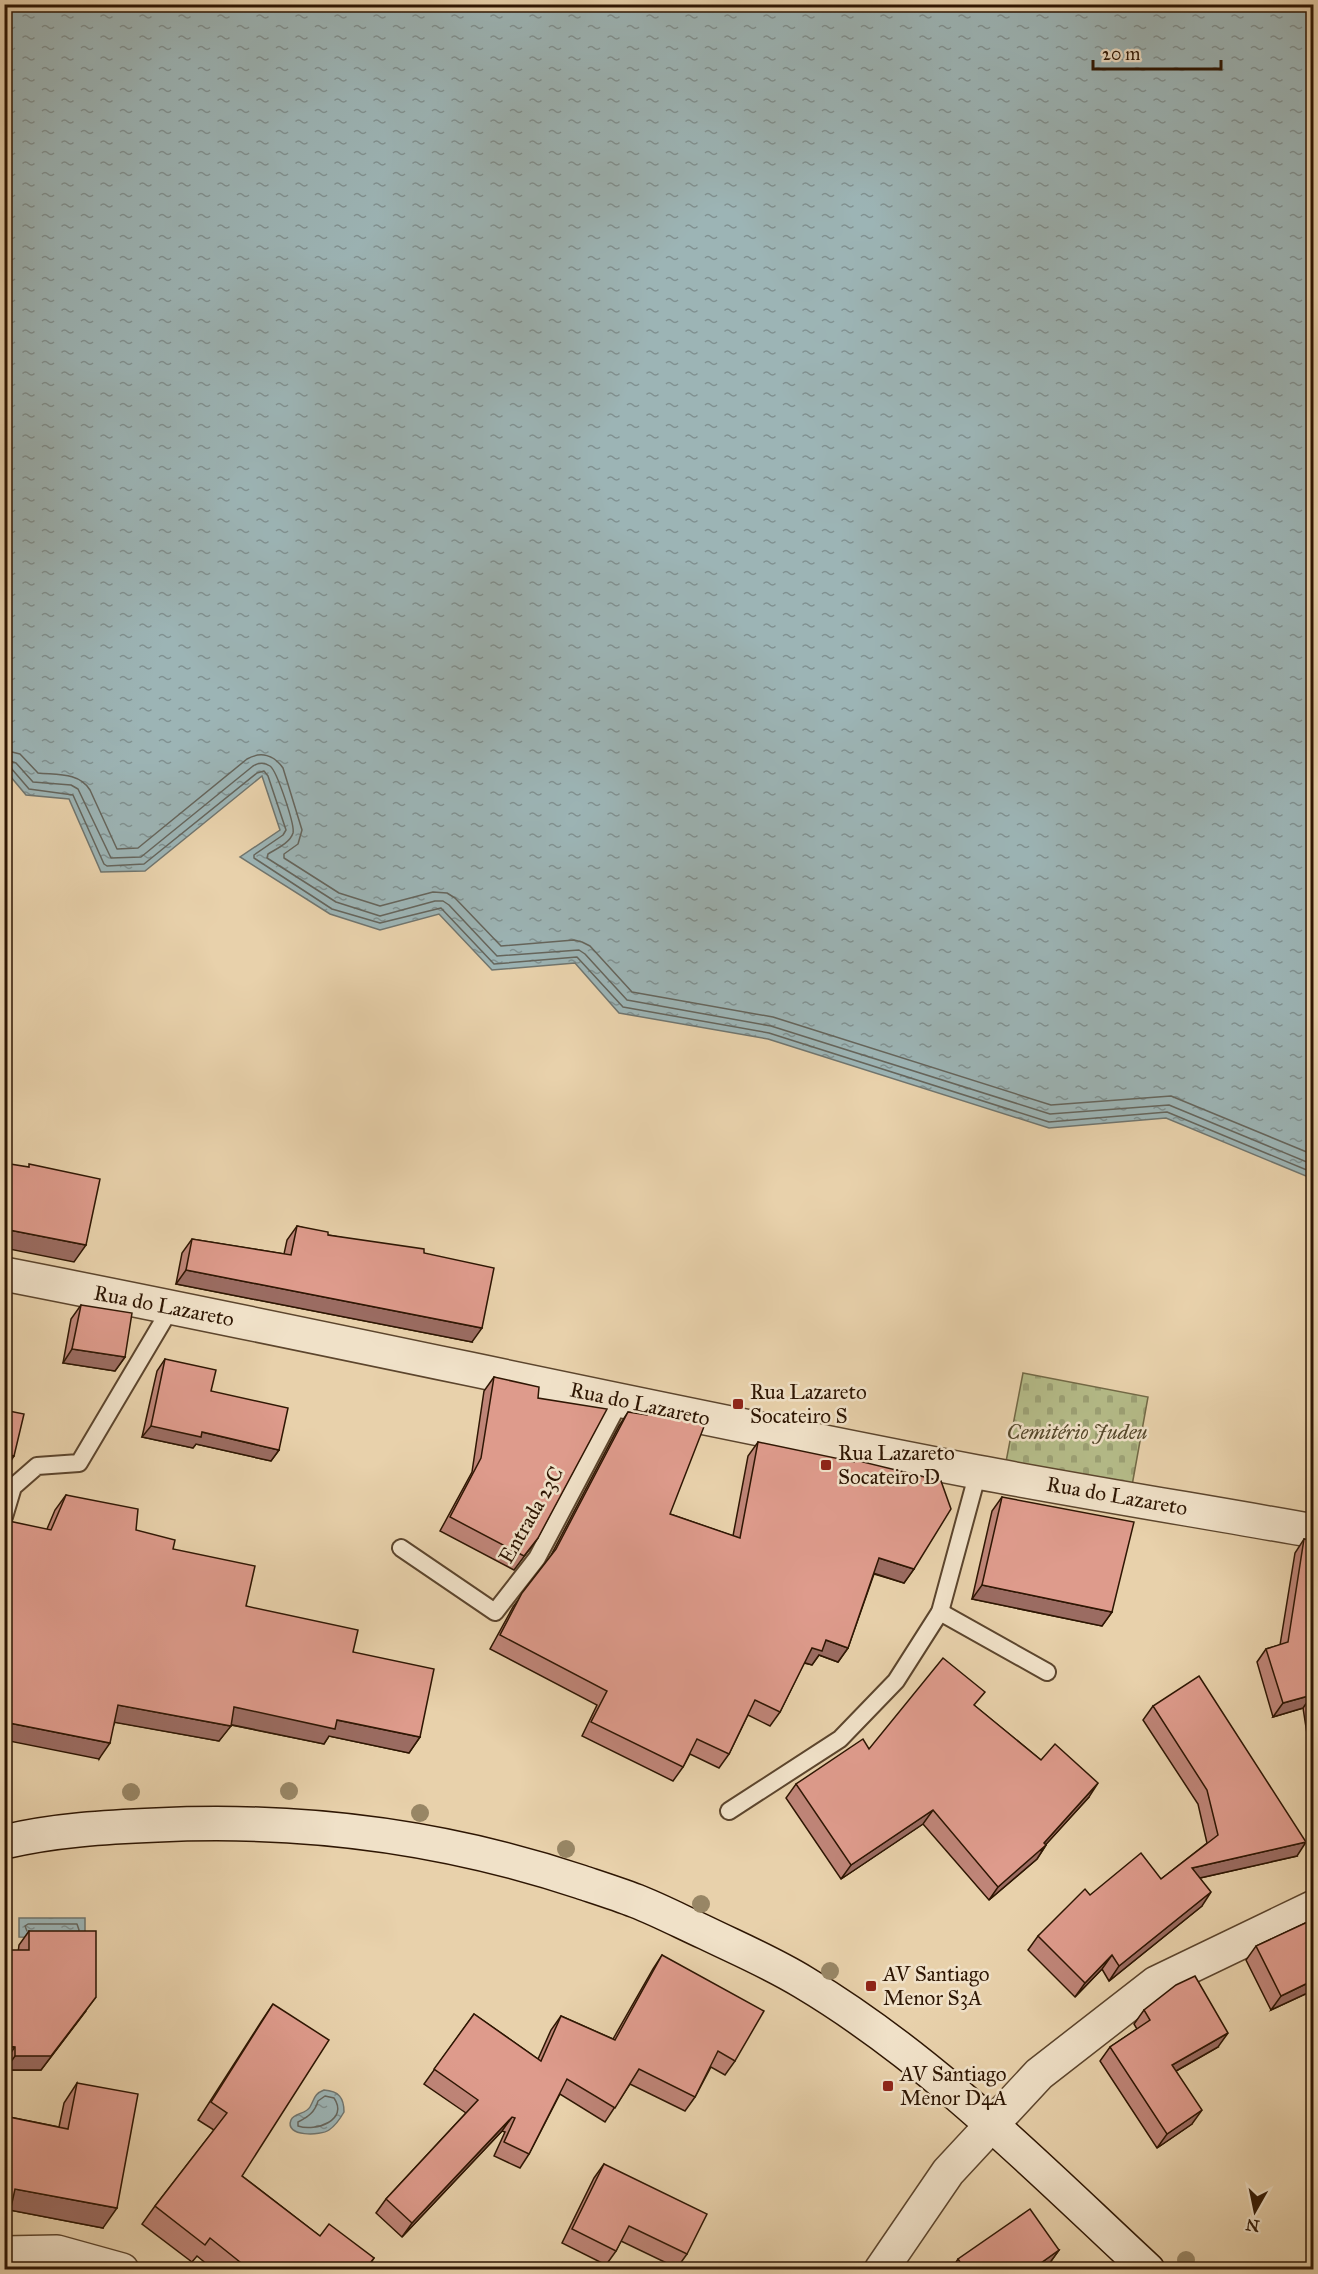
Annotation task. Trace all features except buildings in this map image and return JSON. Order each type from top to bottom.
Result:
[{"type":"street","name":"Rua do Lazareto","points":[[4,1274],[172,1306],[620,1401],[978,1472],[1314,1531]]},
{"type":"street","points":[[4,1842],[113,1827],[182,1824],[272,1823],[364,1831],[453,1847],[527,1864],[636,1901],[756,1957],[803,1982],[843,2008],[941,2080],[1148,2270]]},
{"type":"street","points":[[881,2270],[948,2172],[1039,2074],[1155,1983],[1314,1907]]},
{"type":"street","points":[[4,2253],[57,2252],[122,2270]]},
{"type":"lane","points":[[4,1517],[13,1487],[37,1466],[79,1463],[172,1306]]},
{"type":"lane","name":"Entrada 23C","points":[[401,1548],[495,1612],[537,1558],[620,1401]]},
{"type":"lane","points":[[729,1811],[840,1739],[896,1681],[940,1612],[978,1472]]},
{"type":"lane","points":[[940,1612],[1047,1672]]},
{"type":"green space","name":"Cemitério Judeu","points":[[1023,1373],[1148,1397],[1131,1491],[1005,1467]]},
{"type":"water","points":[[4,5],[1313,5],[1313,1179],[1166,1118],[1049,1128],[768,1039],[619,1013],[575,963],[492,970],[439,914],[380,930],[330,914],[240,857],[280,830],[262,776],[145,871],[101,872],[69,799],[26,795],[5,770]]},
{"type":"water","points":[[19,1918],[85,1918],[85,1939],[19,1937]]},
{"type":"water","points":[[324,2090],[337,2094],[342,2099],[344,2112],[337,2122],[325,2132],[304,2134],[293,2130],[290,2126],[291,2120],[306,2111],[316,2095]]},
{"type":"place","name":"Rua Lazareto Socateiro S","points":[[738,1404]]},
{"type":"place","name":"Rua Lazareto Socateiro D","points":[[826,1465]]},
{"type":"place","name":"AV Santiago Menor S3A","points":[[871,1986]]},
{"type":"place","name":"AV Santiago Menor D4A","points":[[888,2086]]}]
